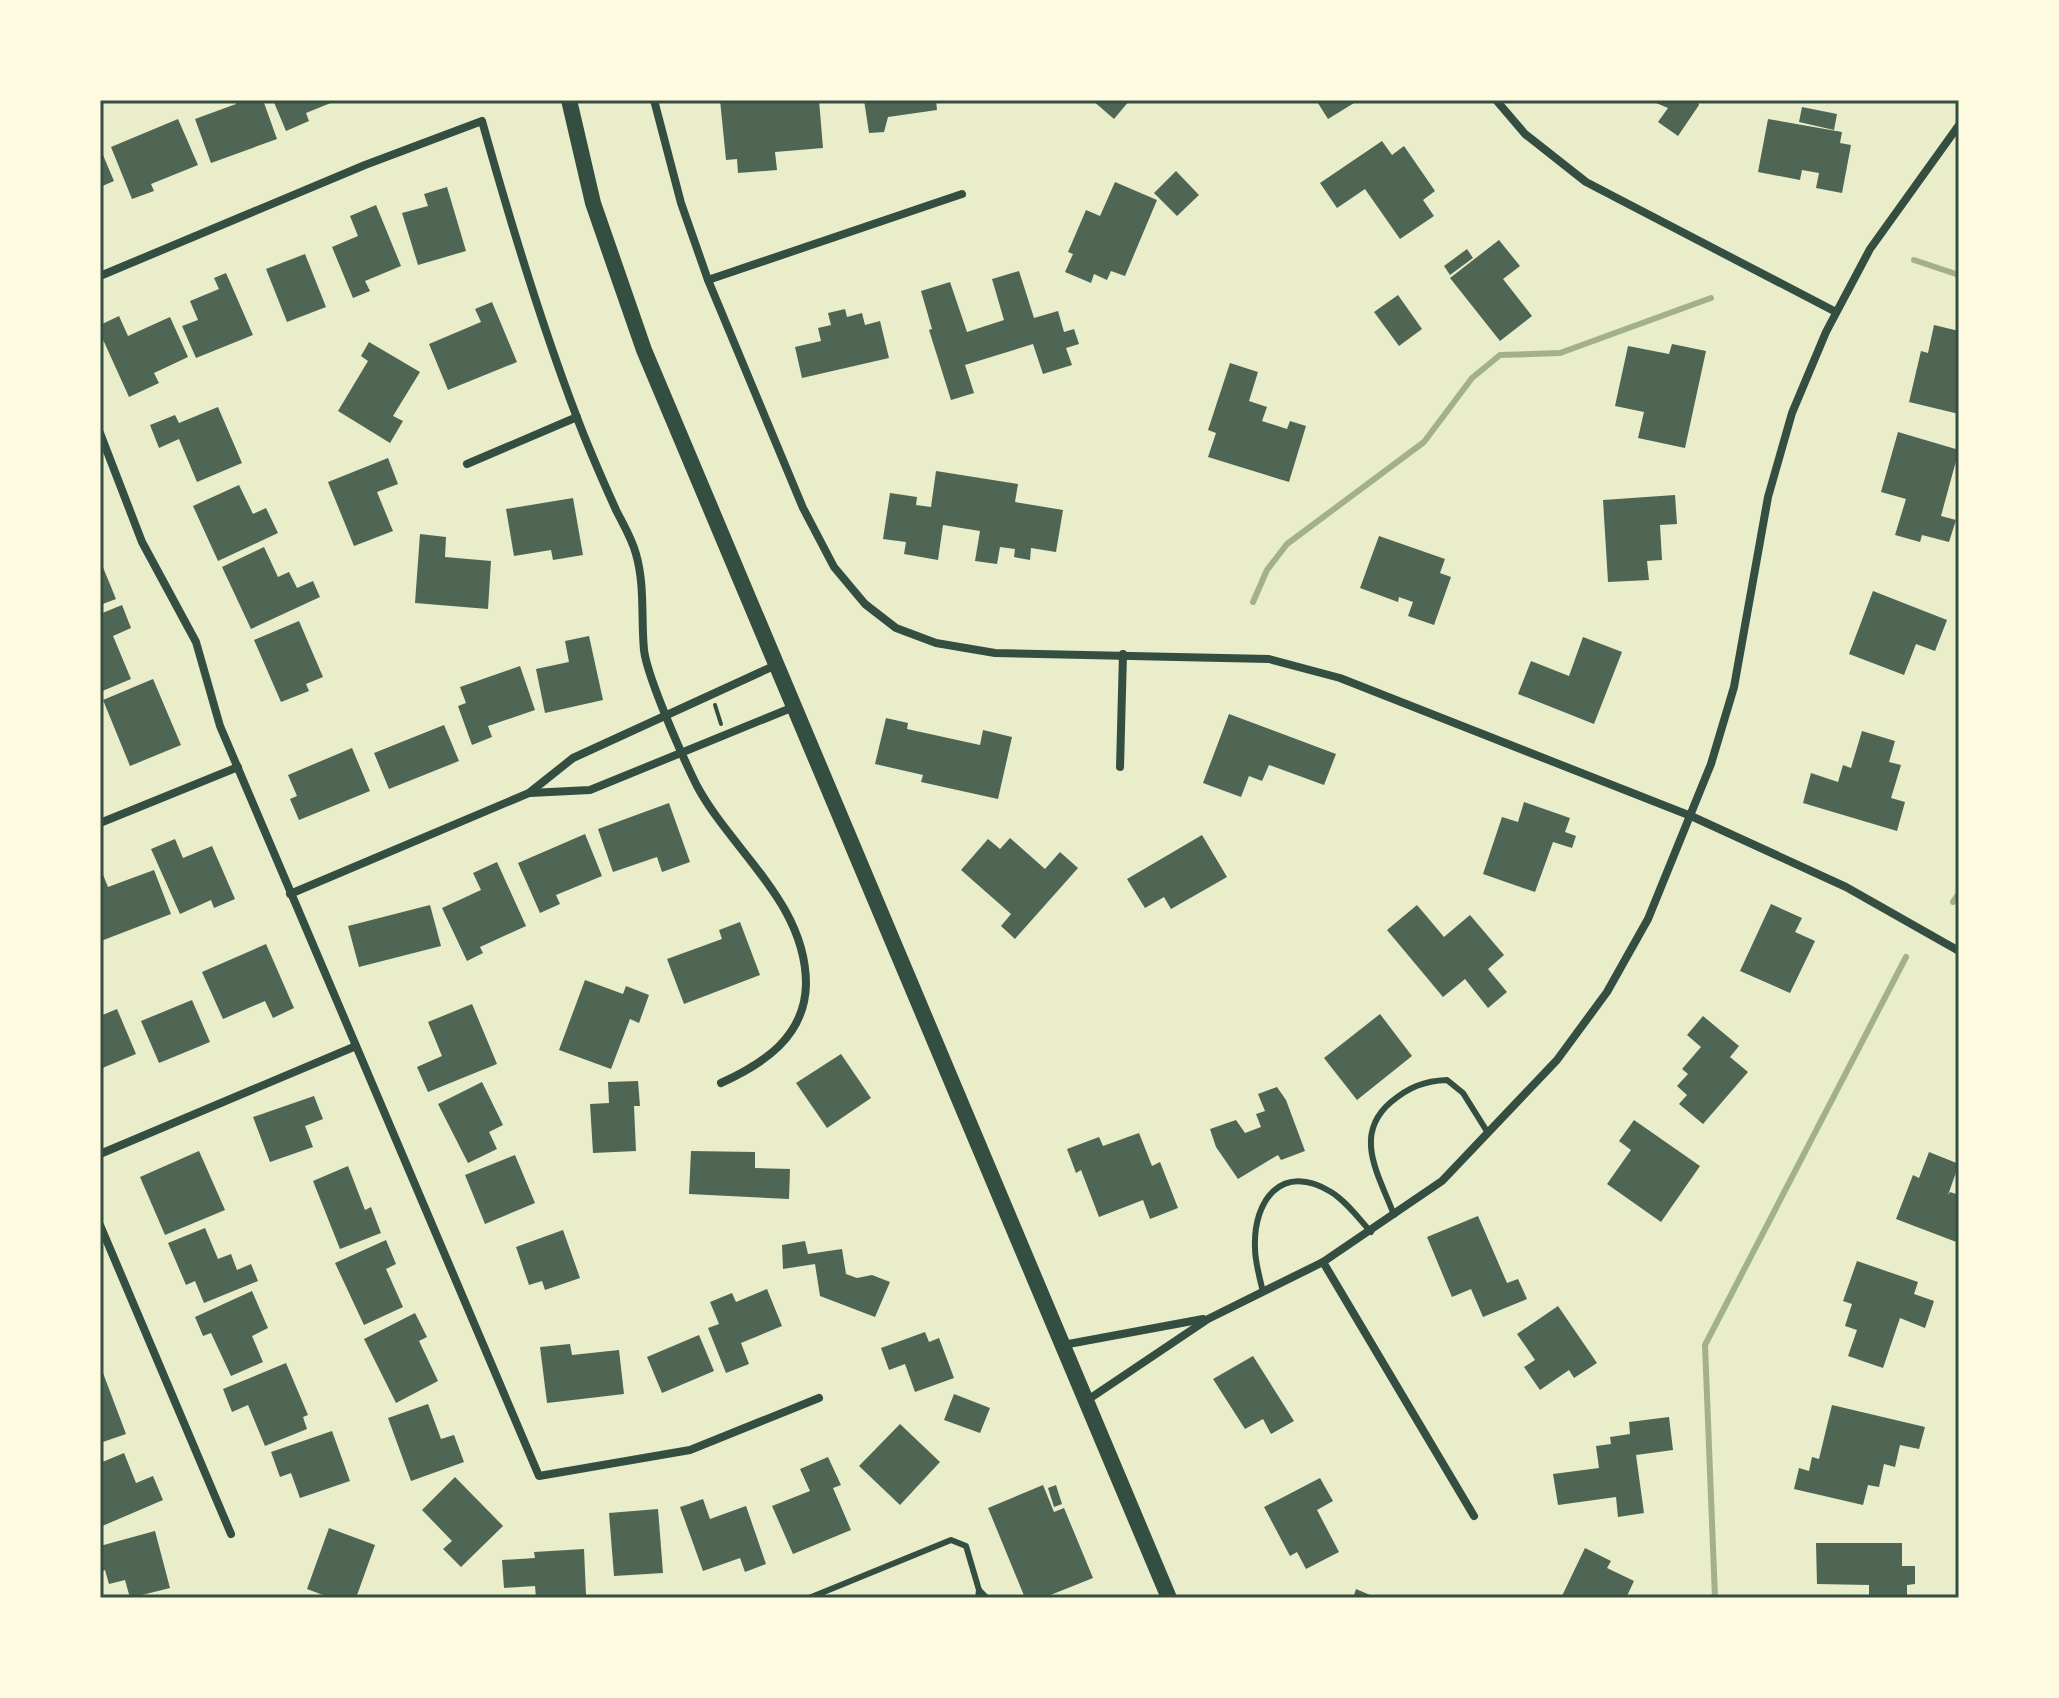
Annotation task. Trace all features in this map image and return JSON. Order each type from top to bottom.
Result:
[{"type":"main road","points":[[569,100],[593,203],[644,350],[1169,1598]]},
{"type":"street","points":[[654,100],[681,203],[708,280],[803,508],[834,567],[865,604],[896,628],[936,643],[995,653],[1269,659],[1304,667],[1340,678],[1691,816],[1846,887],[1959,951]]},
{"type":"street","points":[[1496,100],[1525,134],[1586,182],[1836,312]]},
{"type":"street","points":[[100,276],[365,165],[482,121],[528,284],[577,417],[636,554],[643,600],[644,654],[667,715],[681,751],[719,824],[756,866],[786,912],[798,944],[806,984],[800,1014],[786,1041],[759,1066],[721,1083]]},
{"type":"street","points":[[1086,1401],[1208,1319],[1323,1262],[1442,1181],[1557,1060],[1607,992],[1648,919],[1691,816],[1734,687],[1772,483],[1792,413],[1836,312],[1896,210],[1959,125]]},
{"type":"street","points":[[708,280],[962,194]]},
{"type":"street","points":[[467,464],[577,417]]},
{"type":"street","points":[[100,433],[142,542],[196,642],[220,726],[539,1476],[690,1450],[819,1398]]},
{"type":"street","points":[[1120,767],[1123,654]]},
{"type":"street","points":[[290,894],[529,793],[573,758],[778,664]]},
{"type":"street","points":[[529,793],[590,790],[796,706]]},
{"type":"street","points":[[100,823],[238,767]]},
{"type":"street","points":[[100,1154],[356,1046]]},
{"type":"street","points":[[100,1225],[231,1534]]},
{"type":"street","points":[[1323,1262],[1474,1516]]},
{"type":"street","points":[[1063,1345],[1208,1319]]},
{"type":"lane","points":[[1394,1215],[1371,1154],[1369,1135],[1375,1115],[1403,1092],[1424,1081],[1447,1080],[1463,1093],[1489,1135]]},
{"type":"lane","points":[[1263,1292],[1254,1251],[1256,1224],[1267,1196],[1286,1181],[1312,1181],[1334,1193],[1371,1232]]},
{"type":"lane","points":[[809,1598],[951,1540],[966,1546],[978,1594],[987,1598]]},
{"type":"path","points":[[715,703],[721,724]]},
{"type":"building","points":[[235,100],[263,100],[277,139],[211,163],[195,119],[236,104]]},
{"type":"building","points":[[273,100],[338,100],[306,113],[309,121],[286,131]]},
{"type":"building","points":[[720,100],[819,100],[823,148],[775,152],[777,170],[738,173],[737,159],[726,160]]},
{"type":"building","points":[[864,100],[936,100],[937,110],[888,117],[884,132],[869,133]]},
{"type":"building","points":[[1092,100],[1130,100],[1114,119]]},
{"type":"building","points":[[1316,100],[1359,100],[1328,119]]},
{"type":"building","points":[[1649,100],[1697,100],[1699,105],[1678,136],[1658,122],[1668,108]]},
{"type":"building","points":[[1802,107],[1837,114],[1834,130],[1799,122]]},
{"type":"building","points":[[178,119],[198,165],[151,184],[154,191],[132,199],[111,147]]},
{"type":"building","points":[[1768,119],[1842,132],[1840,143],[1851,145],[1842,193],[1816,188],[1819,173],[1802,170],[1800,180],[1758,172]]},
{"type":"building","points":[[1382,141],[1392,155],[1404,146],[1435,191],[1423,200],[1434,216],[1400,239],[1365,189],[1337,208],[1320,183]]},
{"type":"building","points":[[100,148],[114,181],[100,187]]},
{"type":"building","points":[[1176,171],[1199,195],[1177,216],[1154,193]]},
{"type":"building","points":[[1115,182],[1157,200],[1125,276],[1111,271],[1107,280],[1094,274],[1091,283],[1065,272],[1073,254],[1068,252],[1086,210],[1100,216]]},
{"type":"building","points":[[447,187],[466,251],[418,265],[402,213],[428,206],[424,194]]},
{"type":"building","points":[[376,205],[401,266],[365,281],[370,291],[353,298],[332,247],[358,236],[350,216]]},
{"type":"building","points":[[1499,240],[1520,266],[1503,279],[1532,316],[1500,341],[1450,278]]},
{"type":"building","points":[[1467,249],[1473,258],[1450,275],[1444,266]]},
{"type":"building","points":[[305,254],[326,307],[287,322],[266,269]]},
{"type":"building","points":[[1019,271],[1034,318],[1058,311],[1064,332],[1074,329],[1079,344],[1066,348],[1072,365],[1043,374],[1033,344],[965,365],[974,393],[951,400],[929,330],[932,329],[921,291],[950,282],[967,332],[1004,320],[992,279]]},
{"type":"building","points":[[226,273],[253,335],[196,358],[182,326],[198,320],[190,301],[219,289],[214,278]]},
{"type":"building","points":[[1398,295],[1422,329],[1399,346],[1374,312]]},
{"type":"building","points":[[492,302],[517,362],[448,390],[429,344],[481,322],[475,309]]},
{"type":"building","points":[[845,309],[847,317],[862,313],[865,325],[880,321],[889,358],[802,378],[795,347],[821,341],[818,328],[831,325],[828,313]]},
{"type":"building","points":[[119,316],[128,336],[170,317],[188,357],[154,373],[159,383],[129,397],[100,333],[100,325]]},
{"type":"building","points":[[1934,325],[1959,331],[1959,414],[1909,402],[1921,351],[1928,353]]},
{"type":"building","points":[[369,342],[420,372],[393,416],[403,421],[390,443],[338,411],[368,361],[361,356]]},
{"type":"building","points":[[1672,344],[1706,351],[1685,448],[1638,438],[1644,412],[1615,406],[1628,346],[1669,354]]},
{"type":"building","points":[[1230,363],[1258,372],[1249,401],[1267,407],[1262,421],[1287,429],[1290,421],[1306,426],[1289,482],[1208,457],[1216,433],[1208,430]]},
{"type":"building","points":[[218,407],[242,463],[197,482],[179,439],[159,448],[150,425],[175,415],[179,423]]},
{"type":"building","points":[[1898,432],[1959,450],[1941,516],[1956,520],[1949,542],[1922,535],[1920,542],[1895,535],[1906,499],[1881,492]]},
{"type":"building","points":[[388,458],[398,484],[377,492],[393,531],[354,546],[328,482]]},
{"type":"building","points":[[936,471],[1018,484],[1015,502],[1063,510],[1056,552],[1031,548],[1030,560],[1014,557],[1015,549],[1000,547],[997,564],[975,561],[980,531],[943,525],[938,560],[904,554],[906,542],[883,539],[890,493],[917,497],[916,505],[931,507]]},
{"type":"building","points":[[239,485],[253,514],[266,508],[278,533],[218,561],[193,506]]},
{"type":"building","points":[[1675,495],[1677,524],[1660,525],[1662,560],[1647,561],[1649,580],[1608,582],[1603,500]]},
{"type":"building","points":[[573,498],[583,555],[553,560],[551,550],[514,556],[506,509]]},
{"type":"building","points":[[420,534],[446,537],[445,557],[491,561],[488,609],[415,603]]},
{"type":"building","points":[[1379,536],[1445,559],[1440,573],[1451,577],[1434,625],[1408,616],[1413,602],[1399,597],[1398,602],[1360,588]]},
{"type":"building","points":[[264,547],[278,577],[289,572],[297,588],[313,581],[320,597],[251,629],[222,567]]},
{"type":"building","points":[[100,560],[116,599],[100,605]]},
{"type":"building","points":[[1873,591],[1947,620],[1935,651],[1916,644],[1904,675],[1849,654]]},
{"type":"building","points":[[122,605],[131,628],[113,636],[131,679],[100,692],[100,614]]},
{"type":"building","points":[[299,621],[323,677],[306,684],[309,691],[281,702],[254,640]]},
{"type":"building","points":[[589,636],[603,700],[545,713],[536,669],[569,662],[565,641]]},
{"type":"building","points":[[1583,637],[1622,652],[1594,724],[1518,694],[1531,661],[1569,676]]},
{"type":"building","points":[[520,666],[535,710],[488,726],[492,737],[472,745],[458,706],[466,703],[460,687]]},
{"type":"building","points":[[153,679],[181,745],[130,766],[103,700]]},
{"type":"building","points":[[1229,714],[1336,754],[1324,785],[1269,765],[1262,781],[1249,776],[1241,797],[1203,783]]},
{"type":"building","points":[[886,718],[908,723],[907,729],[980,745],[983,730],[1012,737],[998,799],[921,782],[923,775],[875,764]]},
{"type":"building","points":[[444,725],[459,761],[389,789],[374,753]]},
{"type":"building","points":[[1862,731],[1895,741],[1889,762],[1901,765],[1891,798],[1905,802],[1897,831],[1803,803],[1811,773],[1838,782],[1843,765],[1851,768]]},
{"type":"building","points":[[352,748],[370,791],[299,820],[290,799],[297,796],[288,775]]},
{"type":"building","points":[[1524,802],[1570,818],[1565,832],[1576,836],[1572,848],[1553,842],[1535,892],[1483,874],[1502,817],[1518,822]]},
{"type":"building","points":[[669,803],[690,862],[662,872],[657,857],[613,872],[598,829]]},
{"type":"building","points":[[585,834],[602,876],[556,895],[560,904],[540,913],[518,863]]},
{"type":"building","points":[[1202,835],[1227,877],[1171,909],[1164,897],[1145,908],[1127,879]]},
{"type":"building","points":[[1010,838],[1045,869],[1060,852],[1078,868],[1015,939],[1001,926],[1011,914],[961,870],[988,839],[1000,849]]},
{"type":"building","points":[[175,839],[183,858],[212,846],[235,899],[214,908],[211,900],[180,914],[151,849]]},
{"type":"building","points":[[497,862],[526,926],[480,947],[483,953],[467,961],[442,908],[481,890],[473,873]]},
{"type":"building","points":[[100,867],[108,887],[154,870],[171,914],[101,941]]},
{"type":"building","points":[[1771,904],[1802,918],[1795,932],[1815,941],[1790,993],[1740,971]]},
{"type":"building","points":[[430,905],[441,946],[359,967],[348,926]]},
{"type":"building","points":[[1417,905],[1444,937],[1470,915],[1504,955],[1488,969],[1507,992],[1488,1008],[1465,979],[1443,997],[1387,930]]},
{"type":"building","points":[[740,922],[760,975],[684,1004],[667,959],[722,939],[719,930]]},
{"type":"building","points":[[266,944],[294,1008],[273,1018],[265,1001],[223,1019],[202,972]]},
{"type":"building","points":[[585,980],[623,994],[626,986],[649,995],[639,1023],[630,1019],[611,1069],[559,1050]]},
{"type":"building","points":[[192,1000],[210,1042],[159,1063],[141,1021]]},
{"type":"building","points":[[472,1004],[497,1064],[428,1092],[417,1067],[442,1056],[428,1022]]},
{"type":"building","points":[[117,1009],[136,1054],[100,1069],[100,1016]]},
{"type":"building","points":[[1380,1014],[1412,1056],[1357,1100],[1324,1058]]},
{"type":"building","points":[[1703,1016],[1739,1046],[1730,1057],[1748,1072],[1703,1124],[1679,1104],[1687,1095],[1677,1086],[1688,1074],[1682,1069],[1701,1047],[1687,1035]]},
{"type":"building","points":[[841,1054],[871,1098],[827,1128],[796,1083]]},
{"type":"building","points":[[638,1081],[640,1106],[634,1106],[636,1151],[593,1153],[590,1104],[609,1103],[608,1082]]},
{"type":"building","points":[[482,1082],[503,1125],[489,1132],[497,1149],[468,1163],[438,1104]]},
{"type":"building","points":[[1277,1087],[1286,1100],[1305,1151],[1281,1160],[1278,1155],[1238,1179],[1216,1147],[1210,1129],[1236,1120],[1245,1133],[1261,1127],[1256,1114],[1265,1111],[1258,1094]]},
{"type":"building","points":[[314,1096],[323,1119],[305,1126],[313,1147],[270,1162],[253,1117]]},
{"type":"building","points":[[1634,1120],[1700,1166],[1661,1222],[1607,1184],[1631,1150],[1619,1141]]},
{"type":"building","points":[[1139,1133],[1152,1166],[1160,1162],[1178,1208],[1150,1219],[1143,1200],[1099,1217],[1081,1170],[1076,1173],[1067,1149],[1099,1137],[1103,1146]]},
{"type":"building","points":[[199,1151],[225,1210],[165,1235],[140,1177]]},
{"type":"building","points":[[691,1151],[755,1152],[755,1168],[790,1169],[789,1199],[689,1194]]},
{"type":"building","points":[[1929,1152],[1959,1164],[1948,1195],[1950,1192],[1959,1195],[1956,1217],[1959,1243],[1896,1219],[1913,1175],[1919,1178]]},
{"type":"building","points":[[515,1155],[535,1203],[485,1224],[465,1175]]},
{"type":"building","points":[[348,1166],[365,1210],[371,1207],[381,1233],[340,1249],[313,1181]]},
{"type":"building","points":[[1478,1216],[1507,1283],[1518,1279],[1527,1299],[1483,1317],[1471,1289],[1452,1297],[1427,1237]]},
{"type":"building","points":[[205,1228],[218,1259],[231,1254],[237,1270],[251,1264],[258,1281],[204,1303],[195,1281],[186,1285],[168,1243]]},
{"type":"building","points":[[563,1230],[580,1278],[545,1290],[542,1281],[529,1285],[516,1247]]},
{"type":"building","points":[[386,1240],[396,1264],[386,1269],[403,1307],[364,1325],[335,1263]]},
{"type":"building","points":[[805,1241],[808,1254],[842,1249],[846,1274],[857,1278],[872,1275],[890,1282],[875,1317],[820,1296],[815,1264],[783,1269],[782,1245]]},
{"type":"building","points":[[1857,1261],[1918,1282],[1914,1294],[1934,1301],[1925,1328],[1900,1318],[1883,1368],[1848,1356],[1857,1330],[1845,1326],[1852,1304],[1843,1301]]},
{"type":"building","points":[[767,1289],[782,1326],[741,1343],[749,1364],[726,1373],[708,1328],[719,1324],[710,1302],[732,1293],[736,1302]]},
{"type":"building","points":[[252,1291],[268,1328],[252,1336],[263,1362],[231,1376],[211,1333],[203,1336],[195,1317]]},
{"type":"building","points":[[1558,1306],[1597,1363],[1574,1378],[1569,1370],[1540,1390],[1524,1367],[1535,1360],[1517,1334]]},
{"type":"building","points":[[415,1313],[427,1337],[419,1341],[438,1381],[396,1403],[364,1339]]},
{"type":"building","points":[[925,1332],[929,1342],[939,1338],[954,1378],[915,1392],[905,1364],[889,1370],[881,1348]]},
{"type":"building","points":[[699,1335],[714,1371],[662,1393],[647,1357]]},
{"type":"building","points":[[570,1344],[572,1355],[619,1350],[624,1394],[547,1403],[540,1347]]},
{"type":"building","points":[[1253,1356],[1294,1421],[1271,1434],[1263,1419],[1245,1429],[1213,1379]]},
{"type":"building","points":[[286,1363],[308,1415],[303,1417],[307,1429],[265,1446],[248,1405],[232,1412],[223,1389]]},
{"type":"building","points":[[100,1365],[126,1434],[100,1443]]},
{"type":"building","points":[[954,1394],[990,1408],[980,1433],[944,1420]]},
{"type":"building","points":[[428,1404],[441,1439],[454,1435],[464,1462],[411,1481],[388,1418]]},
{"type":"building","points":[[1832,1405],[1925,1427],[1919,1449],[1900,1445],[1895,1467],[1884,1464],[1879,1487],[1868,1485],[1863,1505],[1794,1489],[1799,1468],[1809,1471],[1812,1457],[1819,1459]]},
{"type":"building","points":[[1669,1417],[1673,1450],[1636,1455],[1644,1513],[1618,1517],[1616,1497],[1558,1505],[1553,1474],[1599,1468],[1596,1446],[1611,1444],[1610,1437],[1630,1434],[1629,1422]]},
{"type":"building","points":[[900,1424],[940,1462],[900,1505],[859,1466]]},
{"type":"building","points":[[332,1431],[350,1481],[300,1498],[291,1473],[280,1477],[271,1452]]},
{"type":"building","points":[[124,1453],[136,1483],[153,1476],[163,1500],[100,1527],[100,1463]]},
{"type":"building","points":[[828,1457],[841,1485],[833,1488],[851,1530],[793,1554],[772,1506],[810,1491],[800,1469]]},
{"type":"building","points":[[455,1477],[503,1526],[461,1567],[443,1549],[452,1541],[422,1510]]},
{"type":"building","points":[[1320,1478],[1333,1501],[1317,1510],[1339,1552],[1306,1569],[1297,1552],[1290,1556],[1264,1507]]},
{"type":"building","points":[[1043,1485],[1054,1512],[1064,1508],[1093,1578],[1043,1598],[1025,1598],[988,1508]]},
{"type":"building","points":[[1056,1485],[1062,1504],[1054,1507],[1048,1488]]},
{"type":"building","points":[[703,1499],[710,1519],[746,1506],[766,1564],[745,1572],[740,1558],[703,1571],[680,1507]]},
{"type":"building","points":[[658,1509],[663,1573],[614,1576],[609,1513]]},
{"type":"building","points":[[329,1528],[375,1545],[356,1598],[331,1598],[307,1589]]},
{"type":"building","points":[[155,1531],[170,1588],[130,1598],[125,1580],[109,1584],[105,1570],[100,1572],[100,1546]]},
{"type":"building","points":[[1816,1543],[1902,1543],[1902,1566],[1915,1566],[1915,1584],[1907,1585],[1907,1598],[1869,1598],[1869,1585],[1817,1584]]},
{"type":"building","points":[[1585,1548],[1611,1561],[1607,1568],[1634,1581],[1626,1598],[1561,1598]]},
{"type":"building","points":[[584,1549],[586,1595],[536,1598],[535,1586],[504,1588],[502,1560],[535,1558],[534,1552]]},
{"type":"building","points":[[1356,1589],[1377,1598],[1353,1598]]},
{"type":"waterway","points":[[1914,260],[1959,275]]},
{"type":"waterway","points":[[1253,602],[1267,570],[1287,544],[1424,442],[1472,378],[1500,355],[1560,353],[1711,298]]},
{"type":"waterway","points":[[1953,902],[1959,893]]},
{"type":"waterway","points":[[1715,1598],[1705,1345],[1906,957]]}]
